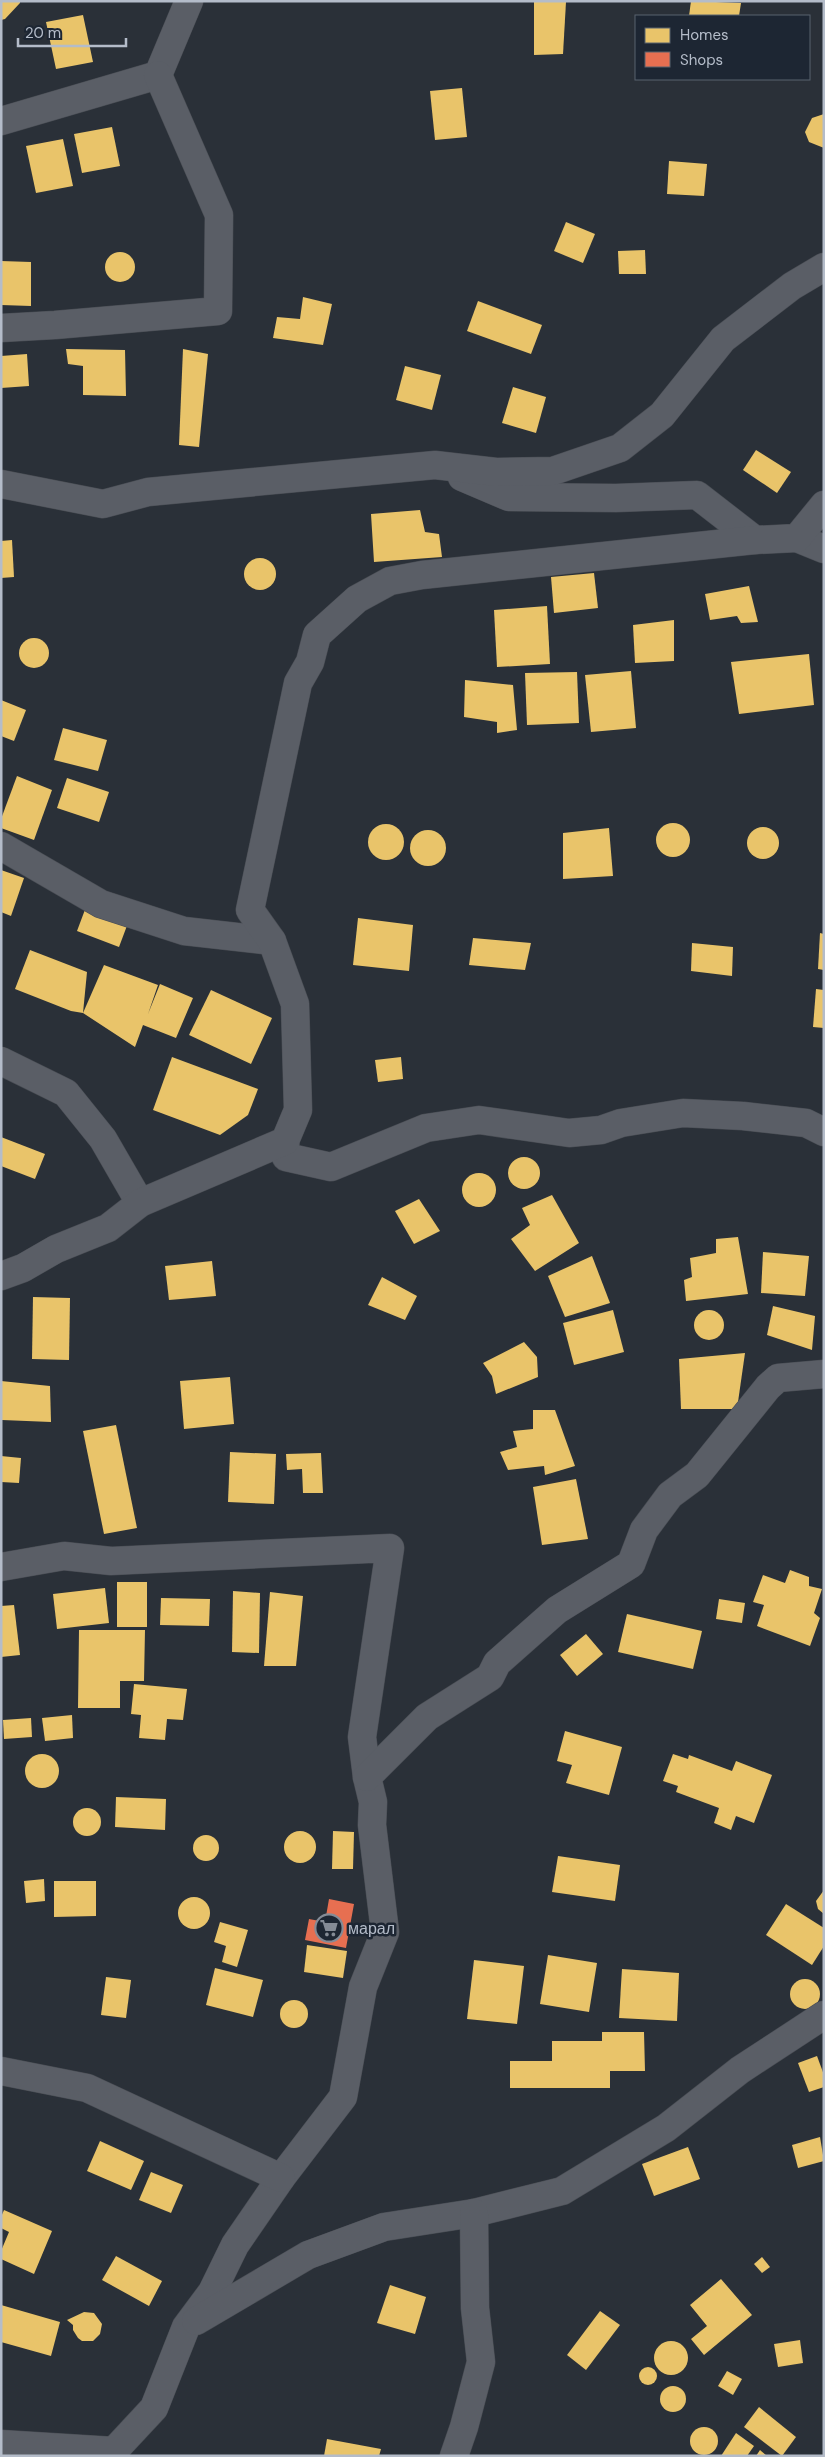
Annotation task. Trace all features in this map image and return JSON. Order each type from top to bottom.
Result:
[{"type":"street","points":[[1,328],[56,325],[218,310],[219,215],[158,75],[189,1]]},
{"type":"street","points":[[1,121],[158,75]]},
{"type":"street","points":[[1,484],[104,504],[148,492],[435,465],[496,472],[553,471],[620,448],[662,415],[723,339],[792,286],[824,266]]},
{"type":"street","points":[[435,465],[509,497],[616,498],[697,495],[755,540]]},
{"type":"street","points":[[797,538],[824,505]]},
{"type":"street","points":[[824,549],[797,538],[755,540],[422,575],[390,582],[357,598],[317,635],[310,662],[298,683],[250,910],[272,941],[295,1004],[298,1110],[285,1141],[286,1157],[332,1167],[426,1128],[479,1120],[569,1133],[601,1130],[621,1123],[683,1113],[742,1116],[806,1123],[824,1132]]},
{"type":"street","points":[[1,846],[101,904],[184,931],[272,941]]},
{"type":"street","points":[[1,1061],[66,1093],[103,1139],[140,1203]]},
{"type":"street","points":[[1,1276],[23,1268],[56,1249],[108,1228],[140,1203],[285,1141]]},
{"type":"street","points":[[366,1777],[427,1717],[490,1676],[497,1663],[557,1610],[631,1564],[644,1530],[670,1495],[697,1475],[768,1386],[778,1378],[824,1374]]},
{"type":"street","points":[[1,1567],[64,1556],[111,1561],[390,1548],[362,1737],[366,1777],[373,1802],[372,1825],[385,1932],[363,1987],[343,2097],[281,2178],[235,2245],[212,2292],[186,2327],[154,2408],[115,2454],[1,2444]]},
{"type":"street","points":[[186,2327],[308,2255],[384,2227],[474,2213],[562,2191],[666,2128],[740,2070],[824,2015]]},
{"type":"street","points":[[1,2071],[87,2088],[281,2178]]},
{"type":"street","points":[[454,2456],[464,2427],[481,2362],[475,2308],[474,2213]]},
{"type":"building: Homes","points":[[1,1],[20,1],[20,3],[5,19],[1,20]]},
{"type":"building: Homes","points":[[534,1],[566,2],[563,54],[534,55]]},
{"type":"building: Homes","points":[[691,1],[741,3],[739,15],[689,15]]},
{"type":"building: Homes","points":[[83,15],[93,62],[56,69],[46,22]]},
{"type":"building: Homes","points":[[462,88],[467,137],[435,140],[430,91]]},
{"type":"building: Homes","points":[[824,114],[824,148],[809,142],[805,132],[812,118]]},
{"type":"building: Homes","points":[[112,127],[120,166],[82,173],[74,134]]},
{"type":"building: Homes","points":[[63,139],[73,186],[36,193],[26,146]]},
{"type":"building: Homes","points":[[669,161],[707,164],[704,196],[667,194]]},
{"type":"building: Homes","points":[[566,222],[595,234],[583,263],[554,251]]},
{"type":"building: Homes","points":[[645,250],[646,274],[619,274],[618,251]]},
{"type":"building: Homes","points":[[120,252],[126,253],[134,261],[134,273],[126,281],[120,282],[114,281],[106,273],[105,267],[106,261],[114,253]]},
{"type":"building: Homes","points":[[1,261],[31,262],[31,306],[1,305]]},
{"type":"building: Homes","points":[[303,297],[332,304],[323,345],[273,338],[277,317],[300,319]]},
{"type":"building: Homes","points":[[478,301],[542,325],[531,354],[467,331]]},
{"type":"building: Homes","points":[[66,349],[125,350],[126,396],[83,395],[83,366],[68,364]]},
{"type":"building: Homes","points":[[183,349],[208,354],[199,447],[179,445]]},
{"type":"building: Homes","points":[[27,354],[29,386],[1,388],[1,356]]},
{"type":"building: Homes","points":[[405,366],[441,375],[432,410],[396,400]]},
{"type":"building: Homes","points":[[513,387],[546,397],[536,433],[502,423]]},
{"type":"building: Homes","points":[[756,450],[791,472],[777,493],[743,470]]},
{"type":"building: Homes","points":[[420,510],[425,532],[439,534],[442,557],[374,562],[371,514]]},
{"type":"building: Homes","points":[[12,540],[14,577],[1,578],[1,541]]},
{"type":"building: Homes","points":[[260,558],[266,559],[271,563],[275,568],[275,580],[271,585],[266,589],[260,590],[254,589],[249,585],[245,580],[244,574],[245,568],[249,563],[254,559]]},
{"type":"building: Homes","points":[[594,573],[598,608],[554,613],[551,577]]},
{"type":"building: Homes","points":[[749,586],[758,622],[741,623],[737,616],[710,620],[705,594]]},
{"type":"building: Homes","points":[[547,606],[550,664],[497,667],[494,610]]},
{"type":"building: Homes","points":[[674,620],[674,661],[635,663],[633,625]]},
{"type":"building: Homes","points":[[34,638],[40,639],[48,647],[48,659],[40,667],[34,668],[28,667],[20,659],[19,653],[20,647],[28,639]]},
{"type":"building: Homes","points":[[809,654],[814,705],[739,714],[731,662]]},
{"type":"building: Homes","points":[[631,671],[636,728],[591,732],[585,675]]},
{"type":"building: Homes","points":[[577,672],[579,723],[527,725],[525,673]]},
{"type":"building: Homes","points":[[465,680],[513,685],[517,730],[497,733],[497,722],[464,717]]},
{"type":"building: Homes","points":[[1,700],[26,710],[14,741],[1,736]]},
{"type":"building: Homes","points":[[63,728],[107,740],[98,771],[54,760]]},
{"type":"building: Homes","points":[[17,776],[52,790],[34,840],[1,828],[1,819]]},
{"type":"building: Homes","points":[[67,778],[109,792],[99,822],[57,808]]},
{"type":"building: Homes","points":[[673,823],[685,828],[690,840],[685,852],[673,857],[661,852],[656,840],[661,828]]},
{"type":"building: Homes","points":[[386,824],[393,825],[399,829],[403,835],[403,849],[399,855],[393,859],[386,860],[379,859],[373,855],[369,849],[368,842],[369,835],[373,829],[379,825]]},
{"type":"building: Homes","points":[[763,827],[775,831],[779,843],[775,855],[763,859],[751,855],[747,843],[751,831]]},
{"type":"building: Homes","points":[[609,828],[613,876],[563,879],[563,833]]},
{"type":"building: Homes","points":[[428,830],[435,831],[441,835],[445,841],[445,855],[441,861],[435,865],[428,866],[421,865],[415,861],[411,855],[410,848],[411,841],[415,835],[421,831]]},
{"type":"building: Homes","points":[[1,870],[24,878],[11,916],[1,912]]},
{"type":"building: Homes","points":[[86,907],[128,923],[119,947],[77,931]]},
{"type":"building: Homes","points":[[358,918],[413,925],[409,971],[353,965]]},
{"type":"building: Homes","points":[[820,933],[824,934],[824,970],[818,969]]},
{"type":"building: Homes","points":[[473,938],[531,943],[525,970],[469,965]]},
{"type":"building: Homes","points":[[692,943],[733,947],[732,976],[691,971]]},
{"type":"building: Homes","points":[[30,950],[87,972],[83,1013],[71,1011],[15,989]]},
{"type":"building: Homes","points":[[104,965],[158,985],[148,1014],[160,984],[193,998],[176,1038],[143,1025],[135,1047],[83,1013]]},
{"type":"building: Homes","points":[[816,989],[824,990],[824,1028],[813,1027]]},
{"type":"building: Homes","points":[[211,990],[272,1018],[251,1064],[189,1035]]},
{"type":"building: Homes","points":[[172,1057],[258,1089],[248,1115],[220,1135],[153,1110]]},
{"type":"building: Homes","points":[[401,1057],[403,1079],[378,1082],[375,1060]]},
{"type":"building: Homes","points":[[1,1137],[45,1154],[35,1179],[1,1166]]},
{"type":"building: Homes","points":[[524,1157],[530,1158],[535,1162],[539,1167],[539,1179],[535,1184],[530,1188],[524,1189],[518,1188],[513,1184],[509,1179],[508,1173],[509,1167],[513,1162],[518,1158]]},
{"type":"building: Homes","points":[[479,1173],[491,1178],[496,1190],[491,1202],[479,1207],[467,1202],[462,1190],[467,1178]]},
{"type":"building: Homes","points":[[552,1195],[579,1243],[535,1271],[511,1239],[530,1225],[522,1208]]},
{"type":"building: Homes","points":[[419,1199],[440,1231],[414,1244],[395,1211]]},
{"type":"building: Homes","points":[[738,1237],[748,1294],[686,1301],[684,1280],[692,1277],[690,1258],[716,1253],[716,1239]]},
{"type":"building: Homes","points":[[763,1252],[809,1256],[805,1296],[761,1293]]},
{"type":"building: Homes","points":[[592,1256],[610,1303],[565,1317],[548,1276]]},
{"type":"building: Homes","points":[[212,1261],[216,1296],[169,1300],[165,1266]]},
{"type":"building: Homes","points":[[382,1277],[417,1296],[405,1320],[368,1305]]},
{"type":"building: Homes","points":[[33,1297],[70,1298],[69,1360],[32,1359]]},
{"type":"building: Homes","points":[[773,1306],[815,1316],[812,1350],[767,1335]]},
{"type":"building: Homes","points":[[613,1310],[624,1352],[574,1365],[563,1323]]},
{"type":"building: Homes","points":[[709,1310],[720,1314],[724,1325],[720,1336],[709,1340],[698,1336],[694,1325],[698,1314]]},
{"type":"building: Homes","points":[[524,1342],[537,1357],[538,1377],[496,1394],[492,1376],[483,1363]]},
{"type":"building: Homes","points":[[745,1353],[737,1409],[681,1409],[679,1359]]},
{"type":"building: Homes","points":[[230,1377],[234,1424],[184,1429],[180,1381]]},
{"type":"building: Homes","points":[[1,1381],[50,1386],[51,1422],[2,1420]]},
{"type":"building: Homes","points":[[533,1410],[555,1410],[575,1466],[545,1475],[544,1466],[508,1470],[500,1452],[517,1447],[513,1431],[533,1429]]},
{"type":"building: Homes","points":[[116,1425],[137,1528],[104,1534],[83,1431]]},
{"type":"building: Homes","points":[[230,1452],[276,1454],[274,1504],[228,1502]]},
{"type":"building: Homes","points":[[321,1453],[323,1493],[303,1493],[302,1469],[287,1470],[286,1454]]},
{"type":"building: Homes","points":[[1,1456],[21,1458],[19,1483],[1,1482]]},
{"type":"building: Homes","points":[[576,1479],[588,1539],[542,1545],[533,1487]]},
{"type":"building: Homes","points":[[790,1570],[809,1577],[809,1586],[822,1589],[814,1613],[820,1618],[810,1646],[757,1626],[764,1605],[753,1602],[763,1575],[785,1583]]},
{"type":"building: Homes","points":[[117,1582],[147,1582],[147,1627],[117,1627]]},
{"type":"building: Homes","points":[[105,1588],[109,1623],[57,1629],[53,1594]]},
{"type":"building: Homes","points":[[233,1591],[260,1593],[259,1653],[232,1652]]},
{"type":"building: Homes","points":[[270,1592],[303,1596],[296,1666],[264,1666]]},
{"type":"building: Homes","points":[[161,1598],[210,1599],[209,1626],[160,1625]]},
{"type":"building: Homes","points":[[719,1599],[745,1603],[742,1623],[716,1619]]},
{"type":"building: Homes","points":[[14,1605],[20,1655],[1,1657],[1,1606]]},
{"type":"building: Homes","points":[[627,1614],[702,1631],[693,1669],[618,1652]]},
{"type":"building: Homes","points":[[79,1630],[145,1630],[144,1681],[120,1681],[120,1708],[78,1708]]},
{"type":"building: Homes","points":[[586,1634],[603,1654],[577,1676],[560,1655]]},
{"type":"building: Homes","points":[[134,1684],[187,1689],[183,1720],[167,1719],[165,1740],[139,1738],[141,1715],[131,1714]]},
{"type":"building: Homes","points":[[72,1715],[73,1738],[45,1741],[42,1718]]},
{"type":"building: Homes","points":[[31,1718],[32,1737],[4,1739],[3,1720]]},
{"type":"building: Homes","points":[[565,1731],[622,1747],[609,1795],[566,1783],[572,1765],[557,1761]]},
{"type":"building: Homes","points":[[42,1754],[54,1759],[59,1771],[54,1783],[42,1788],[30,1783],[25,1771],[30,1759]]},
{"type":"building: Homes","points":[[673,1754],[688,1759],[689,1755],[732,1771],[736,1761],[772,1775],[754,1823],[736,1816],[731,1830],[714,1823],[719,1808],[676,1792],[678,1786],[663,1781]]},
{"type":"building: Homes","points":[[116,1797],[166,1799],[165,1830],[115,1827]]},
{"type":"building: Homes","points":[[87,1808],[97,1812],[101,1822],[97,1832],[87,1836],[77,1832],[73,1822],[77,1812]]},
{"type":"building: Homes","points":[[300,1831],[311,1836],[316,1847],[311,1858],[300,1863],[289,1858],[284,1847],[289,1836]]},
{"type":"building: Homes","points":[[333,1831],[354,1832],[353,1869],[332,1869]]},
{"type":"building: Homes","points":[[206,1835],[215,1839],[219,1848],[215,1857],[206,1861],[197,1857],[193,1848],[197,1839]]},
{"type":"building: Homes","points":[[558,1856],[620,1865],[615,1901],[552,1892]]},
{"type":"building: Homes","points":[[44,1879],[45,1901],[26,1903],[24,1881]]},
{"type":"building: Homes","points":[[54,1881],[96,1881],[96,1916],[54,1917]]},
{"type":"building: Homes","points":[[824,1890],[824,1914],[818,1909],[816,1901]]},
{"type":"building: Homes","points":[[194,1897],[200,1898],[205,1902],[209,1907],[209,1919],[205,1924],[200,1928],[194,1929],[188,1928],[183,1924],[179,1919],[178,1913],[179,1907],[183,1902],[188,1898]]},
{"type":"building: Homes","points":[[786,1904],[824,1928],[824,1946],[812,1965],[766,1935]]},
{"type":"building: Homes","points":[[220,1922],[248,1930],[237,1967],[222,1962],[226,1946],[214,1942]]},
{"type":"building: Homes","points":[[307,1945],[347,1951],[343,1978],[304,1972]]},
{"type":"building: Homes","points":[[548,1955],[597,1963],[589,2012],[540,2004]]},
{"type":"building: Homes","points":[[474,1960],[524,1966],[517,2024],[467,2019]]},
{"type":"building: Homes","points":[[215,1968],[263,1980],[253,2017],[206,2005]]},
{"type":"building: Homes","points":[[622,1969],[679,1973],[677,2021],[619,2018]]},
{"type":"building: Homes","points":[[106,1977],[131,1980],[126,2018],[101,2015]]},
{"type":"building: Homes","points":[[805,1979],[816,1983],[820,1994],[816,2005],[805,2009],[794,2005],[790,1994],[794,1983]]},
{"type":"building: Homes","points":[[294,2000],[304,2004],[308,2014],[304,2024],[294,2028],[284,2024],[280,2014],[284,2004]]},
{"type":"building: Homes","points":[[602,2032],[644,2032],[645,2071],[610,2071],[610,2088],[510,2088],[510,2061],[552,2061],[552,2041],[602,2041]]},
{"type":"building: Homes","points":[[817,2056],[824,2075],[824,2087],[809,2092],[798,2063]]},
{"type":"building: Homes","points":[[820,2137],[824,2161],[798,2168],[792,2145]]},
{"type":"building: Homes","points":[[100,2141],[144,2161],[131,2190],[87,2171]]},
{"type":"building: Homes","points":[[688,2147],[700,2179],[654,2196],[642,2164]]},
{"type":"building: Homes","points":[[151,2172],[183,2185],[171,2213],[139,2200]]},
{"type":"building: Homes","points":[[4,2210],[52,2231],[34,2274],[1,2259],[1,2251],[9,2232],[1,2228],[1,2217]]},
{"type":"building: Homes","points":[[116,2256],[162,2281],[149,2306],[102,2280]]},
{"type":"building: Homes","points":[[762,2257],[770,2267],[762,2273],[754,2264]]},
{"type":"building: Homes","points":[[721,2279],[752,2315],[704,2355],[691,2339],[707,2326],[690,2305]]},
{"type":"building: Homes","points":[[390,2285],[426,2297],[415,2334],[377,2323]]},
{"type":"building: Homes","points":[[1,2305],[60,2322],[51,2356],[1,2342]]},
{"type":"building: Homes","points":[[600,2311],[620,2325],[586,2370],[567,2355]]},
{"type":"building: Homes","points":[[84,2312],[94,2313],[102,2324],[100,2334],[93,2341],[82,2341],[78,2338],[73,2330],[73,2325],[67,2320]]},
{"type":"building: Homes","points":[[800,2340],[803,2363],[778,2367],[774,2344]]},
{"type":"building: Homes","points":[[671,2341],[678,2342],[683,2346],[687,2351],[687,2365],[683,2370],[678,2374],[671,2375],[664,2374],[659,2370],[655,2365],[654,2358],[655,2351],[659,2346],[664,2342]]},
{"type":"building: Homes","points":[[648,2367],[654,2370],[657,2376],[654,2382],[648,2385],[642,2382],[639,2376],[642,2370]]},
{"type":"building: Homes","points":[[727,2371],[742,2379],[733,2395],[718,2386]]},
{"type":"building: Homes","points":[[673,2386],[682,2390],[686,2399],[682,2408],[673,2412],[664,2408],[660,2399],[664,2390]]},
{"type":"building: Homes","points":[[759,2407],[796,2437],[782,2456],[744,2427]]},
{"type":"building: Homes","points":[[704,2427],[714,2431],[718,2441],[714,2451],[704,2455],[694,2451],[690,2441],[694,2431]]},
{"type":"building: Homes","points":[[736,2433],[754,2446],[747,2456],[721,2456]]},
{"type":"building: Homes","points":[[327,2439],[381,2449],[379,2456],[324,2456]]},
{"type":"building: Homes","points":[[760,2450],[767,2456],[756,2456]]},
{"type":"building: Shops","points":[[329,1899],[354,1904],[346,1948],[305,1940],[309,1919],[325,1922]]},
{"type":"place","name":"марал","points":[[329,1928]]}]
